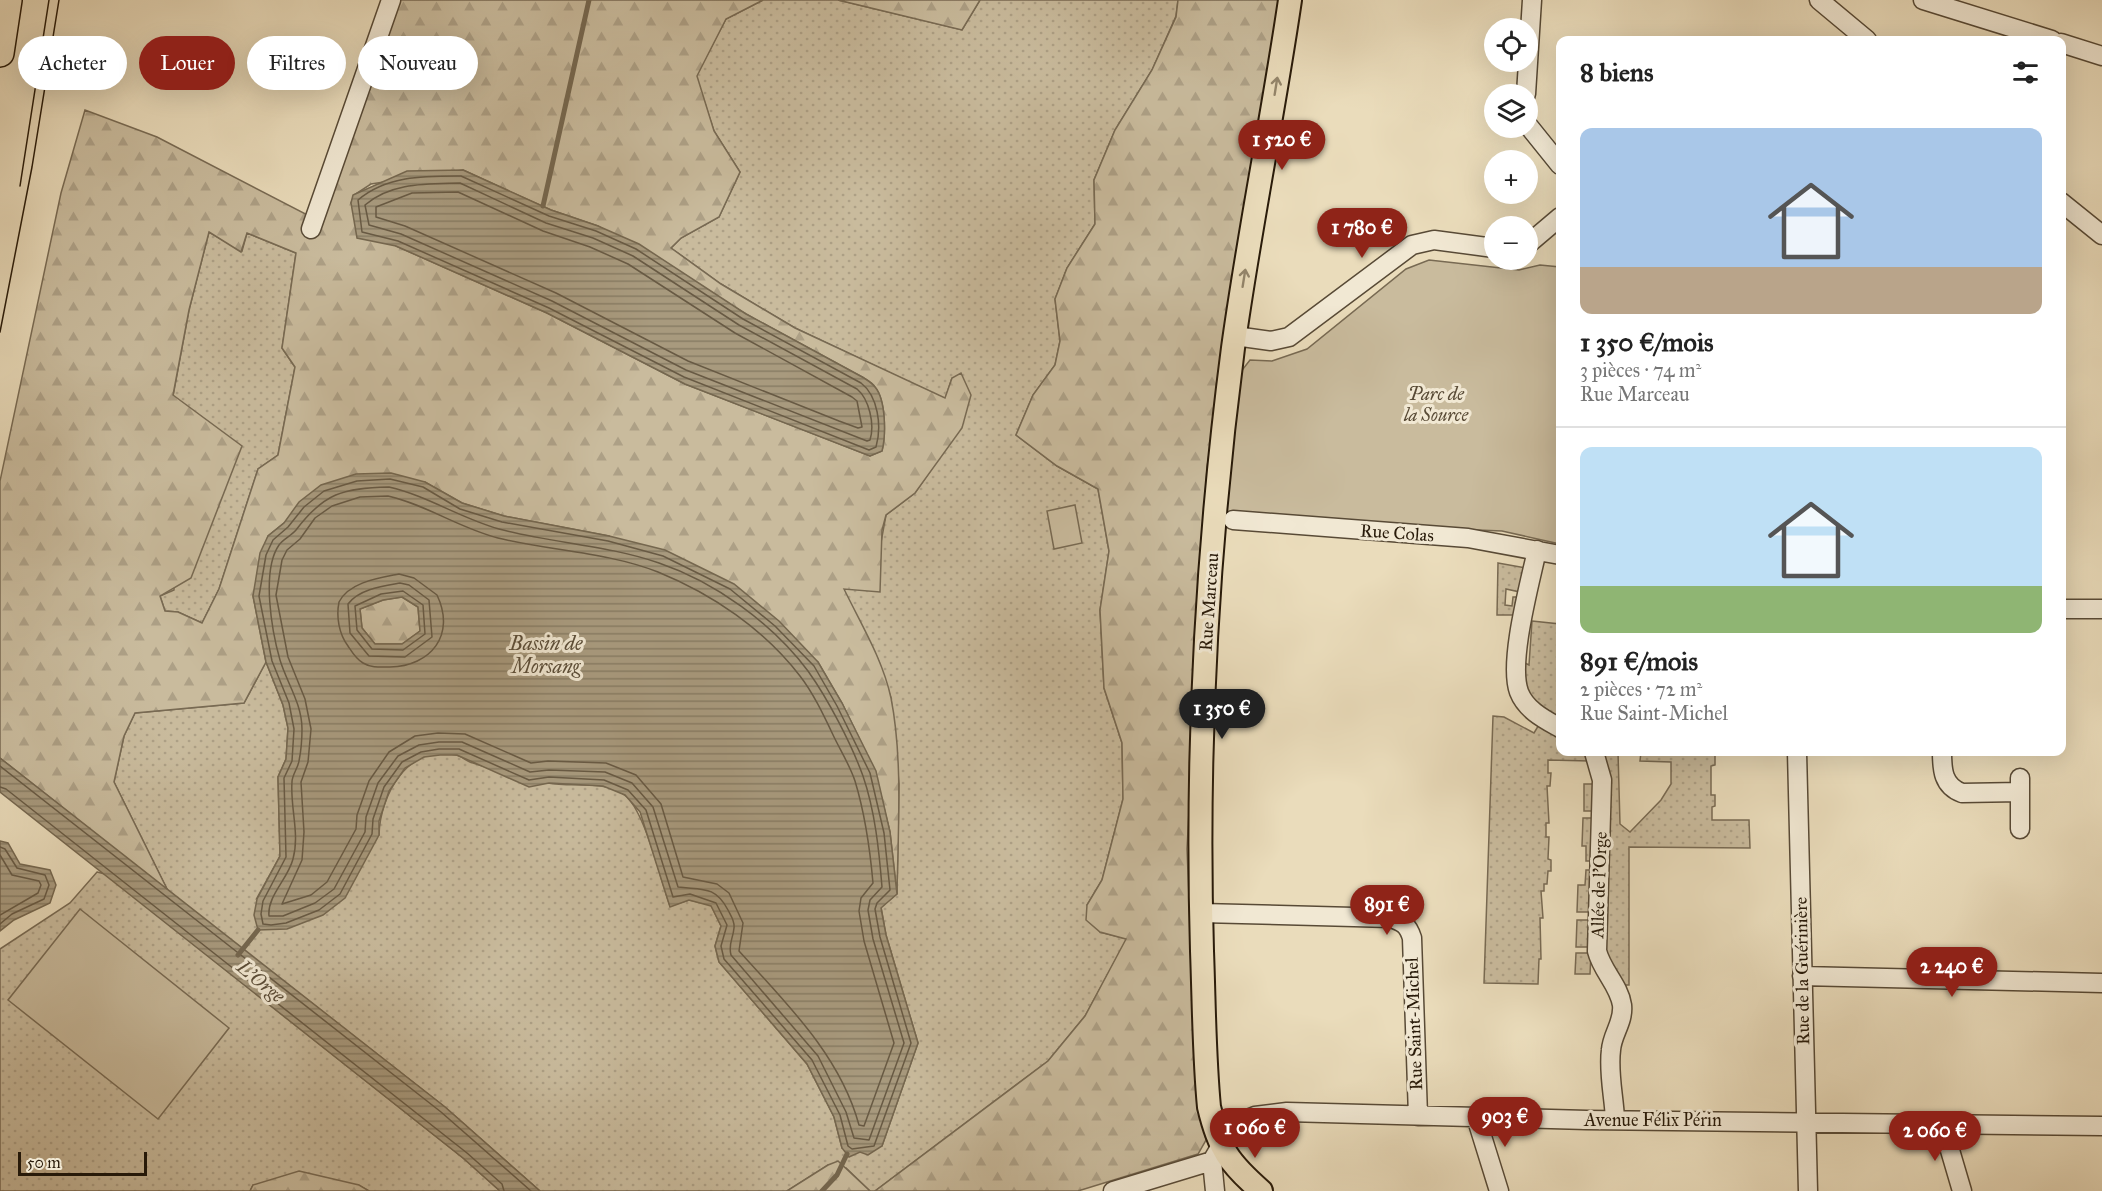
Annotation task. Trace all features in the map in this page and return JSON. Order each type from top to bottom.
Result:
[{"type":"highway","points":[[0,52],[8,0]]},
{"type":"main road","name":"Rue Marceau","points":[[1261,1191],[1216,1154],[1207,1083],[1198,845],[1204,669],[1214,518],[1235,336],[1290,0]]},
{"type":"street","points":[[311,230],[391,0]]},
{"type":"street","points":[[1527,84],[1532,0]]},
{"type":"street","points":[[1819,0],[1862,36]]},
{"type":"street","points":[[1923,0],[2039,36]]},
{"type":"street","points":[[2066,45],[2102,56]]},
{"type":"street","points":[[1538,138],[1556,160]]},
{"type":"street","points":[[2066,206],[2102,236]]},
{"type":"street","points":[[1538,236],[1556,221]]},
{"type":"street","points":[[1235,336],[1271,342],[1288,338],[1412,245],[1434,240],[1484,247]]},
{"type":"street","name":"Rue Colas","points":[[1233,520],[1497,542],[1556,554]]},
{"type":"street","points":[[1537,550],[1522,617],[1517,680],[1525,703],[1534,713],[1556,726]]},
{"type":"street","points":[[2066,609],[2102,609]]},
{"type":"street","name":"Allée de l'Orge","points":[[1595,756],[1602,780],[1597,951],[1599,961],[1614,985],[1622,1005],[1622,1016],[1611,1049],[1615,1119]]},
{"type":"street","name":"Rue de la Guérinière","points":[[1797,756],[1808,1191]]},
{"type":"street","points":[[1943,756],[1946,780],[1955,790],[1962,793],[2020,785],[2020,828]]},
{"type":"street","name":"Rue Saint-Michel","points":[[1201,914],[1391,918],[1402,921],[1409,927],[1412,938],[1418,1116]]},
{"type":"street","points":[[1802,976],[2102,983]]},
{"type":"street","name":"Avenue Félix Périn","points":[[1216,1154],[1233,1125],[1255,1116],[1287,1112],[2102,1126]]},
{"type":"street","points":[[1476,1117],[1499,1191]]},
{"type":"street","points":[[1942,1123],[1962,1191]]},
{"type":"street","points":[[1113,1191],[1216,1154],[1215,1191]]},
{"type":"green space","points":[[391,0],[763,0],[726,19],[697,76],[714,131],[740,172],[719,217],[681,238],[671,248],[721,284],[795,328],[945,398],[952,378],[961,373],[971,395],[962,428],[915,493],[886,515],[882,530],[880,592],[844,589],[877,656],[891,698],[895,721],[899,820],[897,894],[890,832],[875,771],[842,703],[818,662],[609,536],[504,516],[462,503],[425,482],[284,523],[268,536],[253,596],[266,662],[244,703],[135,713],[124,736],[114,782],[168,891],[0,758],[0,481],[61,193],[85,110],[157,137],[315,219],[360,90],[478,90],[478,36],[379,36]],"holes":[[[463,170],[551,210],[598,226],[746,314],[868,381],[879,393],[883,409],[882,451],[870,456],[685,384],[547,313],[396,246],[351,203],[354,195],[371,184]],[[209,232],[241,252],[247,233],[296,253],[282,348],[295,367],[278,455],[258,469],[219,589],[202,623],[178,612],[165,611],[160,596],[191,578],[242,446],[173,395],[189,310]]]},
{"type":"green space","points":[[763,0],[838,0],[962,30],[980,0],[1178,0],[1176,16],[1152,70],[1115,130],[1094,180],[1095,224],[1067,268],[1055,299],[1060,341],[1055,365],[1033,395],[1016,435],[1057,466],[1098,489],[1109,551],[1100,610],[1104,688],[1122,743],[1123,799],[1102,880],[1087,905],[1100,932],[1127,939],[1085,1016],[1048,1061],[875,1191],[870,1191],[846,1168],[828,1165],[787,1191],[540,1191],[445,1107],[168,891],[114,782],[124,736],[135,713],[244,703],[266,662],[283,705],[288,728],[286,759],[278,777],[280,856],[257,898],[379,835],[385,804],[391,789],[411,764],[424,757],[439,753],[456,755],[471,762],[539,781],[600,786],[619,791],[634,806],[640,818],[670,906],[689,900],[711,905],[721,926],[715,946],[719,962],[807,1064],[834,1117],[842,1148],[860,1152],[882,1146],[918,1043],[886,935],[881,907],[897,894],[899,784],[891,698],[878,659],[843,589],[880,548],[886,515],[915,493],[937,461],[952,378],[945,399],[795,328],[721,284],[671,248],[681,238],[719,217],[740,172],[714,131],[696,76],[726,19]]},
{"type":"green space","points":[[838,0],[980,0],[962,30]]},
{"type":"green space","points":[[1178,0],[1281,0],[1207,467],[1187,849],[1197,1095],[1206,1140],[1198,1154],[1078,1191],[875,1191],[1048,1061],[1085,1016],[1126,939],[1100,932],[1086,920],[1087,905],[1102,880],[1123,799],[1122,743],[1104,688],[1100,610],[1109,551],[1098,489],[1057,466],[1016,435],[1033,395],[1055,365],[1060,341],[1055,299],[1067,268],[1095,224],[1094,180],[1115,130],[1152,70],[1176,17]]},
{"type":"green space","points":[[209,232],[242,251],[247,233],[296,253],[282,348],[295,367],[278,455],[258,469],[219,589],[202,623],[178,612],[165,611],[160,596],[174,590],[173,396],[189,310]]},
{"type":"green space","name":"Parc de la Source","points":[[1429,260],[1484,266],[1484,270],[1538,270],[1540,265],[1556,267],[1556,543],[1502,531],[1357,525],[1222,513],[1239,374],[1250,360],[1272,361],[1307,349],[1406,269]]},
{"type":"green space","points":[[1075,505],[1082,543],[1054,549],[1047,511]]},
{"type":"green space","points":[[1498,563],[1526,568],[1520,592],[1506,589],[1505,605],[1512,606],[1513,597],[1520,597],[1518,615],[1497,615]]},
{"type":"green space","points":[[402,597],[418,607],[420,631],[402,644],[375,644],[362,628],[360,609],[383,600]]},
{"type":"green space","points":[[1532,621],[1556,624],[1556,717],[1539,706],[1525,690],[1525,663],[1529,665]]},
{"type":"green space","points":[[1493,716],[1504,717],[1534,733],[1540,723],[1556,732],[1556,756],[1587,756],[1590,761],[1548,760],[1548,773],[1551,773],[1550,786],[1547,786],[1549,823],[1546,823],[1546,837],[1549,837],[1548,859],[1551,860],[1551,871],[1548,871],[1544,891],[1541,891],[1543,918],[1540,918],[1541,959],[1539,959],[1538,984],[1484,983]]},
{"type":"green space","points":[[1604,756],[1618,756],[1620,824],[1630,832],[1661,800],[1671,784],[1671,762],[1640,761],[1641,756],[1715,756],[1715,765],[1711,766],[1711,795],[1715,795],[1712,820],[1749,820],[1750,848],[1629,847],[1629,985],[1620,985],[1605,961],[1608,773]]},
{"type":"green space","points":[[1584,784],[1594,784],[1594,811],[1584,811]]},
{"type":"green space","points":[[1583,818],[1593,818],[1592,861],[1586,861],[1586,846],[1582,846]]},
{"type":"green space","points":[[1586,870],[1592,870],[1592,912],[1577,912],[1578,885],[1585,885]]},
{"type":"green space","points":[[97,872],[105,874],[463,1158],[500,1191],[369,1191],[358,1185],[253,1185],[250,1191],[0,1191],[0,949],[70,903]]},
{"type":"green space","points":[[80,909],[229,1028],[158,1119],[8,1000]]},
{"type":"green space","points":[[1577,920],[1592,920],[1591,947],[1576,947]]},
{"type":"green space","points":[[1576,953],[1591,953],[1590,974],[1575,974]]},
{"type":"green space","points":[[838,1161],[870,1191],[787,1191],[828,1165]]},
{"type":"green space","points":[[299,1171],[359,1185],[369,1191],[250,1191],[253,1185]]},
{"type":"water","points":[[463,170],[551,210],[598,226],[639,244],[746,314],[867,380],[879,393],[883,409],[882,451],[870,456],[685,384],[547,313],[396,246],[357,238],[351,203],[353,195],[407,171]]},
{"type":"water","name":"Bassin de Morsang","points":[[391,473],[425,482],[462,503],[504,516],[609,536],[665,550],[734,584],[779,621],[818,662],[842,703],[876,771],[890,832],[897,894],[881,908],[886,935],[918,1043],[882,1146],[868,1155],[860,1152],[849,1157],[842,1148],[834,1117],[807,1064],[719,962],[715,946],[721,926],[711,906],[689,900],[670,907],[640,812],[625,795],[603,786],[549,783],[529,787],[457,755],[424,757],[405,768],[389,791],[379,821],[379,835],[345,898],[323,915],[287,929],[258,930],[254,915],[257,899],[280,856],[278,777],[286,759],[288,728],[283,705],[266,662],[253,596],[260,553],[268,536],[284,523],[299,502],[321,485],[356,474]],"holes":[[[402,597],[418,607],[420,631],[402,644],[375,644],[362,628],[360,609],[383,600]]]},
{"type":"water","name":"L'Orge","points":[[0,758],[445,1107],[540,1191],[500,1191],[463,1158],[0,792]]},
{"type":"water","points":[[0,841],[8,843],[20,864],[50,870],[56,885],[50,903],[14,920],[0,931]]},
{"type":"waterway","points":[[543,206],[589,0]]},
{"type":"waterway","points":[[238,955],[258,930]]},
{"type":"waterway","points":[[822,1191],[837,1175],[847,1154]]},
{"type":"tram line","points":[[20,186],[49,0]]},
{"type":"tram line","points":[[0,332],[32,167],[59,0]]}]
